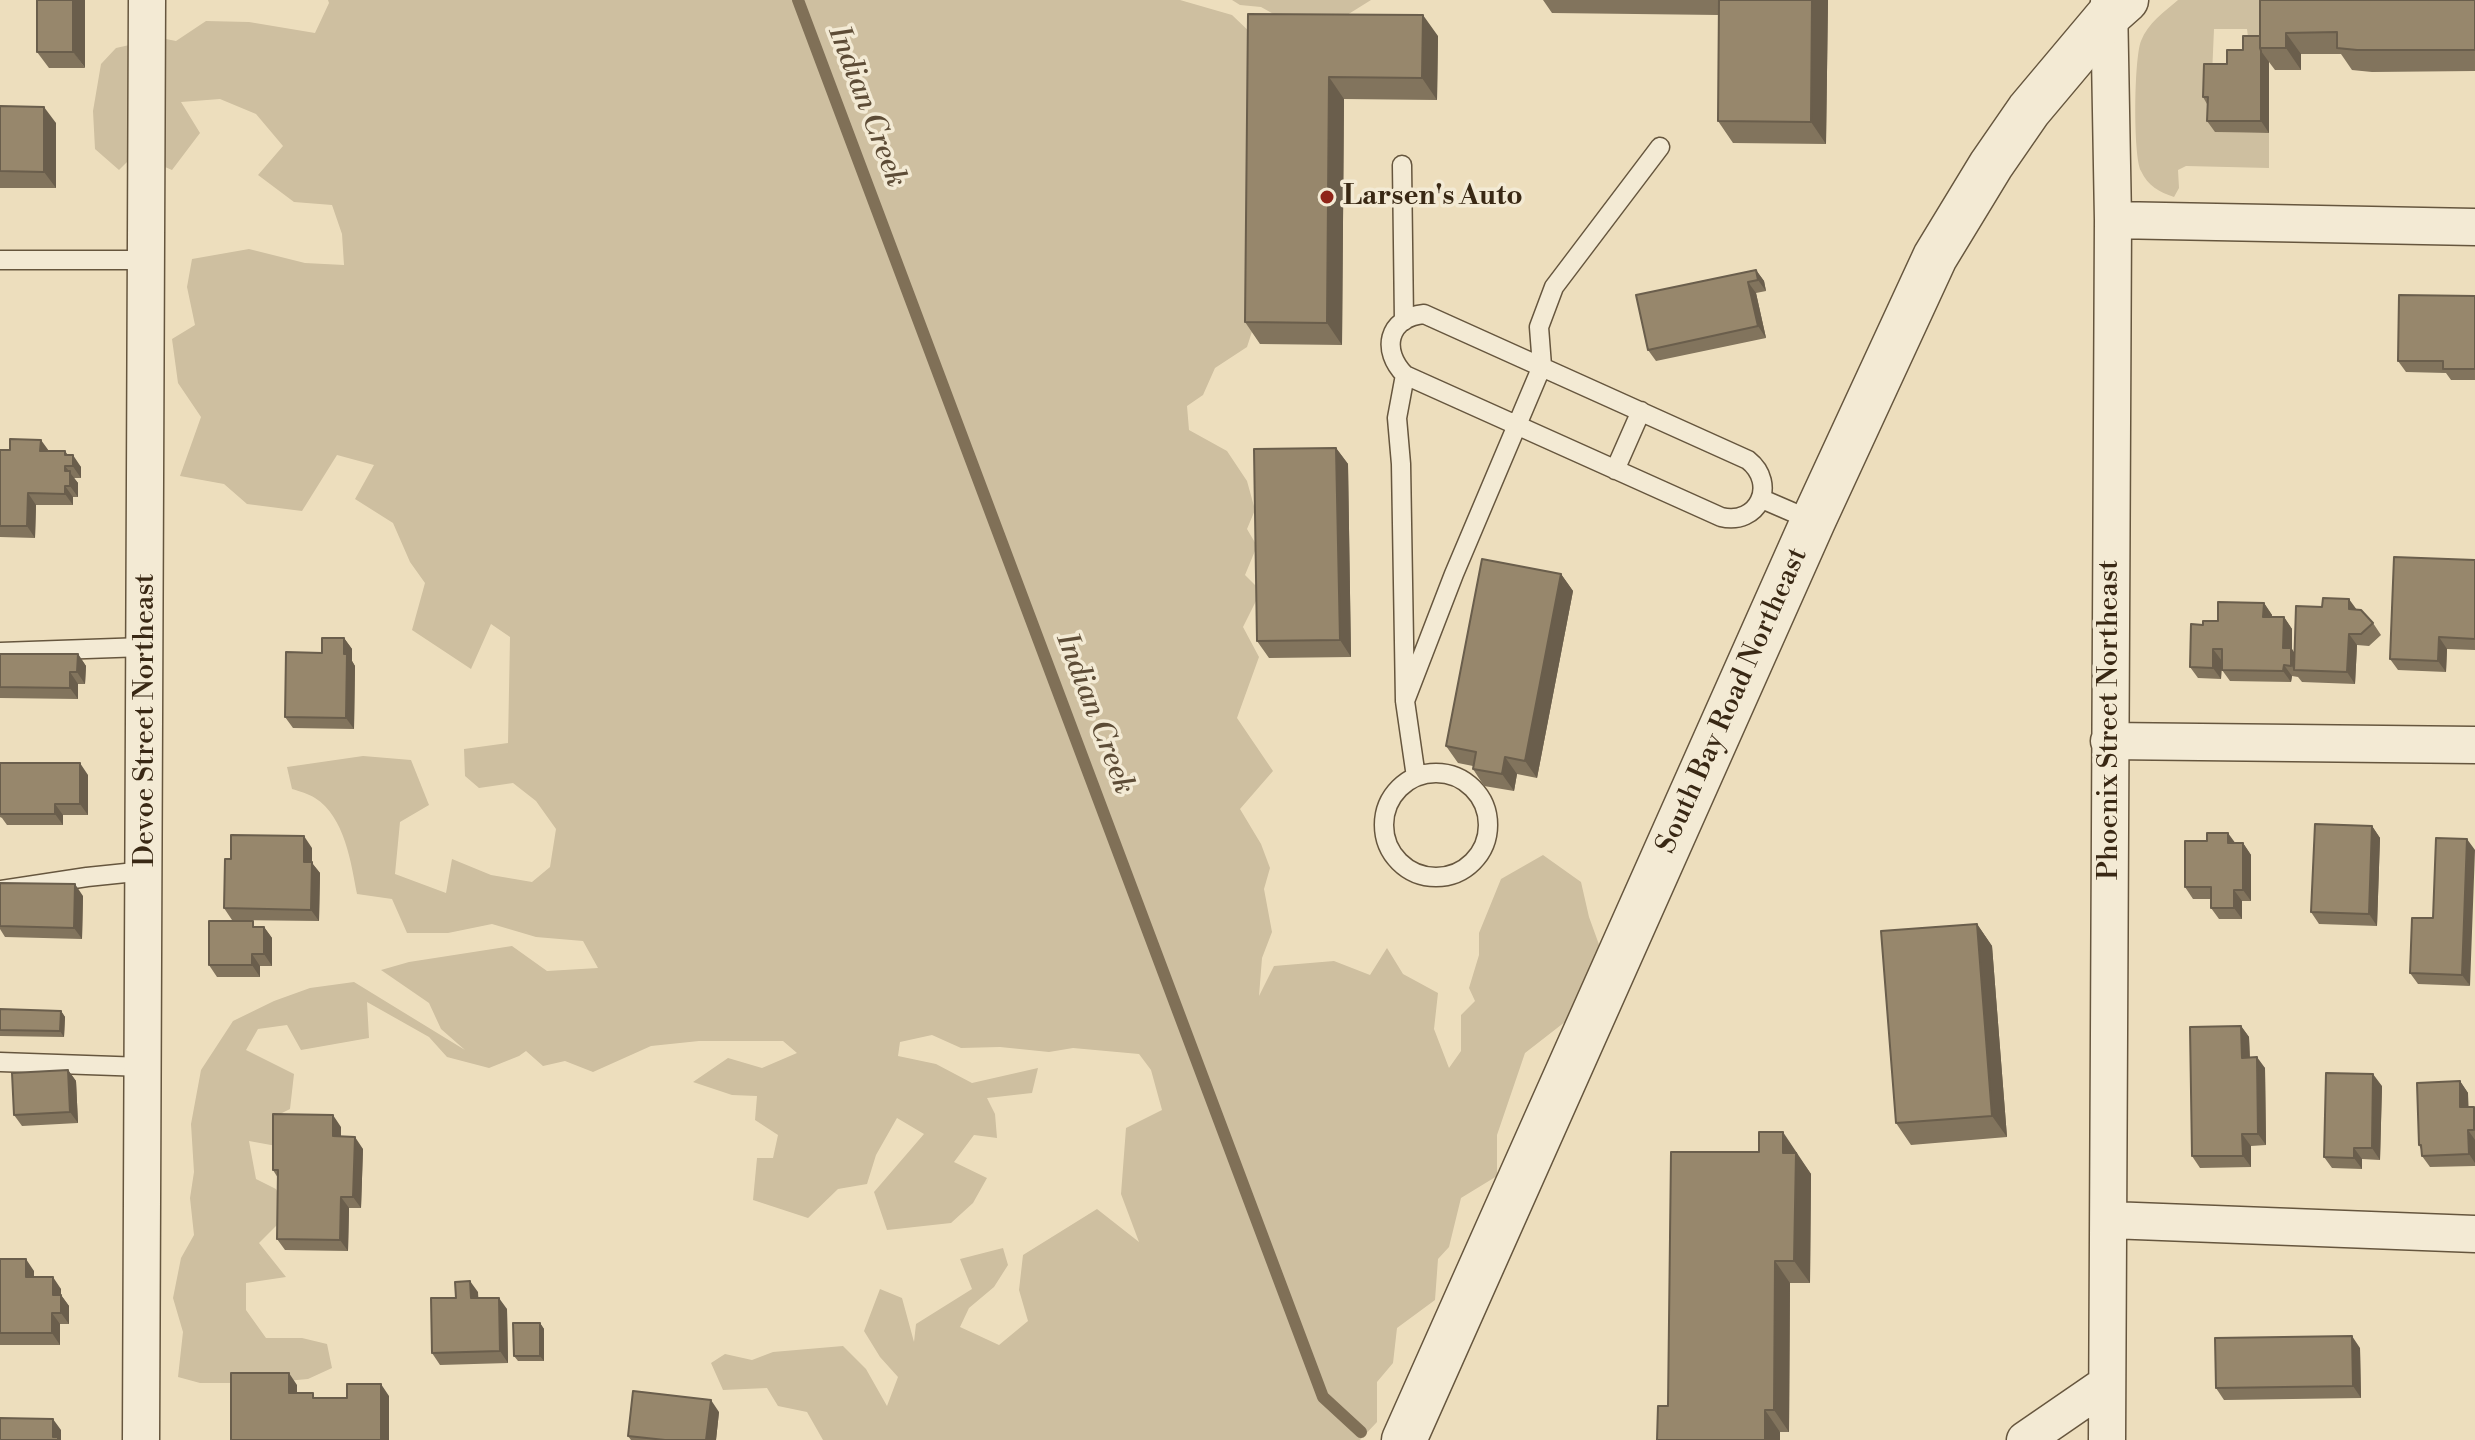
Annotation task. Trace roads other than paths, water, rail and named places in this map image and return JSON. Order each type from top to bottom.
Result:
[{"type":"street","name":"Devoe Street Northeast","points":[[141,1440],[147,0]]},
{"type":"street","name":"Phoenix Street Northeast","points":[[2107,1440],[2114,5]]},
{"type":"street","name":"South Bay Road Northeast","points":[[1404,1440],[1919,290],[1952,227],[2029,110],[2114,5]]},
{"type":"street","points":[[2113,220],[2475,227]]},
{"type":"street","points":[[2109,741],[2475,745]]},
{"type":"street","points":[[2110,1220],[2475,1234]]},
{"type":"street","points":[[2025,1440],[2105,1385]]},
{"type":"lane","points":[[1405,701],[1542,366],[1539,327],[1554,287],[1660,147]]},
{"type":"lane","points":[[1402,165],[1404,321]]},
{"type":"lane","points":[[0,260],[148,260]]},
{"type":"lane","points":[[1417,315],[1431,316],[1542,366],[1748,460],[1763,480],[1762,499],[1749,515],[1730,519],[1405,375],[1392,358],[1390,349],[1394,332],[1404,321],[1417,315]]},
{"type":"lane","points":[[1405,375],[1397,418],[1401,464],[1405,701],[1416,777]]},
{"type":"lane","points":[[1615,470],[1641,411]]},
{"type":"lane","points":[[1762,499],[1813,521]]},
{"type":"lane","points":[[0,652],[144,647]]},
{"type":"lane","points":[[1433,773],[1458,779],[1478,794],[1486,810],[1488,827],[1485,844],[1476,858],[1463,869],[1447,876],[1430,877],[1413,872],[1399,862],[1389,849],[1384,832],[1387,807],[1402,786],[1416,777],[1433,773]]},
{"type":"lane","points":[[0,890],[145,871]]},
{"type":"lane","points":[[0,1062],[144,1067]]},
{"type":"waterway","name":"Indian Creek","points":[[798,0],[1323,1397],[1361,1432]]},
{"type":"place","name":"Larsen's Auto","points":[[1327,197]]}]
